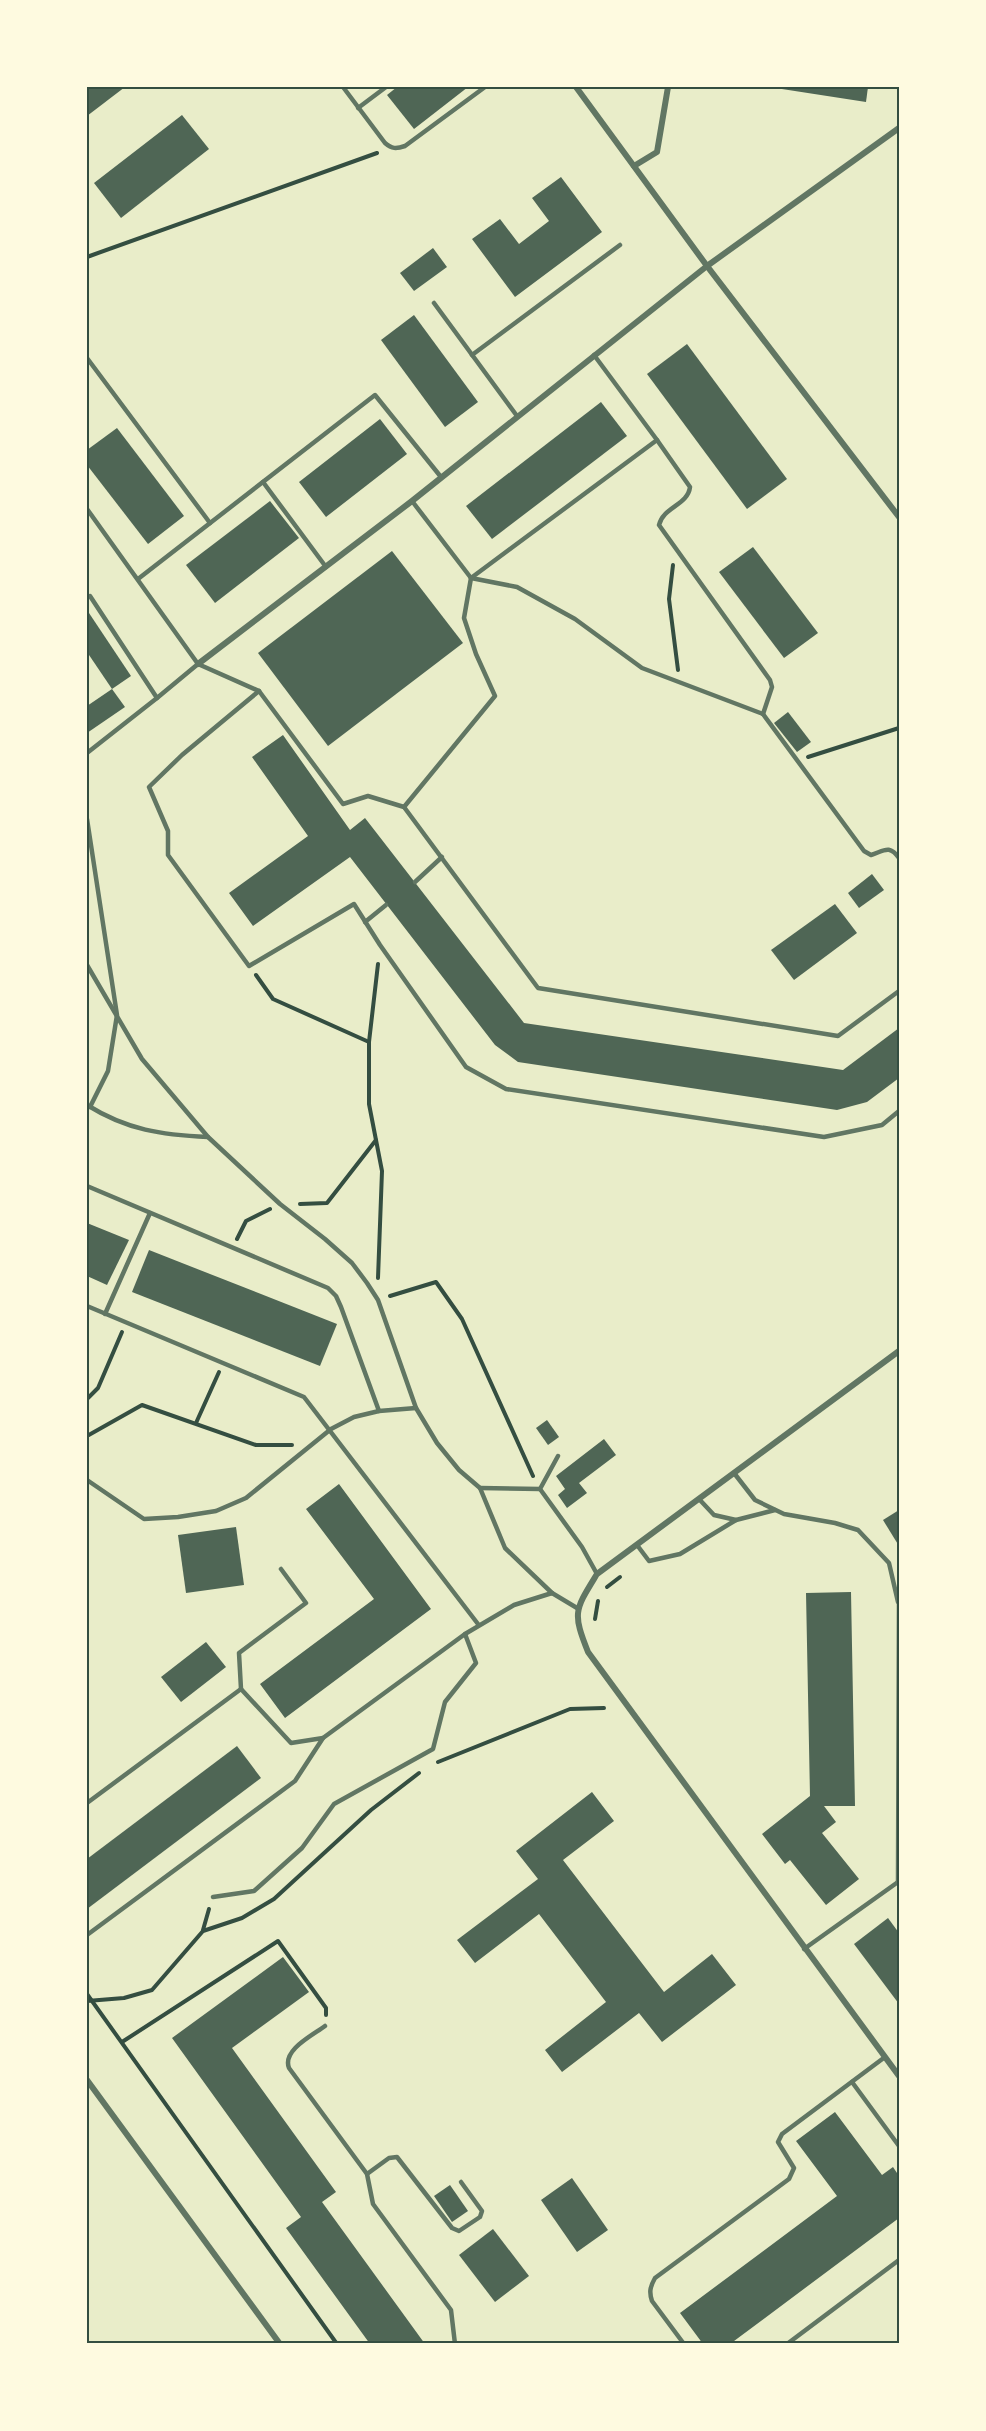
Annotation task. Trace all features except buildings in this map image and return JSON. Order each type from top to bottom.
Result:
[{"type":"street","points":[[576,87],[707,266],[899,517]]},
{"type":"street","points":[[634,166],[657,152],[668,87]]},
{"type":"street","points":[[198,664],[412,501],[707,266],[899,128]]},
{"type":"street","points":[[899,1351],[597,1574],[577,1608],[577,1625],[588,1652],[899,2076]]},
{"type":"street","points":[[87,2080],[280,2344]]},
{"type":"lane","points":[[343,87],[391,148],[405,146],[485,87]]},
{"type":"lane","points":[[358,108],[386,87]]},
{"type":"lane","points":[[471,355],[621,245]]},
{"type":"lane","points":[[434,303],[517,416]]},
{"type":"lane","points":[[594,356],[690,487],[685,498],[664,514],[660,520],[662,531],[770,680],[772,687],[763,714]]},
{"type":"lane","points":[[87,358],[210,523]]},
{"type":"lane","points":[[138,579],[375,395],[441,477]]},
{"type":"lane","points":[[404,807],[495,696],[476,654],[464,618],[471,578],[657,440]]},
{"type":"lane","points":[[263,482],[326,567]]},
{"type":"lane","points":[[412,501],[471,578],[517,587],[575,619],[642,668],[763,714],[864,851],[871,855],[886,848],[891,849],[899,858]]},
{"type":"lane","points":[[87,509],[198,664],[259,691],[343,804],[368,796],[404,807],[538,988],[838,1036],[899,991]]},
{"type":"lane","points":[[90,596],[157,698]]},
{"type":"lane","points":[[87,753],[198,664]]},
{"type":"lane","points":[[259,691],[182,755],[148,787],[168,831],[168,855],[249,966],[354,904],[466,1067],[506,1089],[824,1137],[882,1125],[899,1111]]},
{"type":"lane","points":[[87,819],[117,1015],[108,1071],[89,1106],[124,1125],[164,1135],[208,1137]]},
{"type":"lane","points":[[415,882],[441,857]]},
{"type":"lane","points":[[365,922],[386,904]]},
{"type":"lane","points":[[87,965],[142,1059],[208,1137],[280,1204],[352,1263],[378,1300],[416,1408],[437,1443],[459,1470],[480,1488],[506,1548],[552,1593],[577,1608]]},
{"type":"lane","points":[[87,1186],[322,1285],[336,1296],[379,1411]]},
{"type":"lane","points":[[105,1314],[150,1213]]},
{"type":"lane","points":[[87,1306],[304,1397],[478,1624]]},
{"type":"lane","points":[[87,1480],[144,1519],[216,1511],[246,1498],[331,1430],[354,1418],[379,1411],[416,1408]]},
{"type":"lane","points":[[540,1490],[558,1456]]},
{"type":"lane","points":[[734,1473],[755,1500],[775,1510],[858,1530],[889,1563],[898,1602],[898,1882],[804,1949]]},
{"type":"lane","points":[[480,1488],[540,1490]]},
{"type":"lane","points":[[540,1490],[582,1547],[597,1574]]},
{"type":"lane","points":[[699,1499],[714,1515],[736,1520]]},
{"type":"lane","points":[[637,1545],[649,1561],[680,1554],[736,1520],[775,1510]]},
{"type":"lane","points":[[281,1569],[306,1603],[239,1653],[241,1689],[291,1743],[323,1738]]},
{"type":"lane","points":[[87,1935],[295,1781],[323,1738],[478,1624],[514,1605],[552,1593]]},
{"type":"lane","points":[[213,1897],[254,1891],[302,1848],[334,1804],[433,1749],[445,1702],[476,1663],[465,1634]]},
{"type":"lane","points":[[87,1803],[241,1689]]},
{"type":"lane","points":[[325,2026],[291,2052],[287,2063],[367,2174],[373,2204],[451,2310],[455,2344]]},
{"type":"lane","points":[[684,2344],[652,2301],[651,2286],[655,2278],[789,2179],[794,2168],[780,2147],[779,2138],[885,2057]]},
{"type":"lane","points":[[852,2082],[899,2146]]},
{"type":"lane","points":[[367,2174],[388,2158],[397,2157],[452,2228],[459,2231],[480,2217],[482,2211],[461,2182]]},
{"type":"lane","points":[[787,2344],[899,2260]]},
{"type":"path","points":[[87,257],[391,148]]},
{"type":"path","points":[[675,549],[669,599],[680,683]]},
{"type":"path","points":[[798,761],[899,728]]},
{"type":"path","points":[[380,945],[369,1042],[369,1104],[382,1171],[378,1300],[436,1282],[462,1319],[540,1490]]},
{"type":"path","points":[[249,966],[273,999],[369,1042]]},
{"type":"path","points":[[233,1247],[246,1221],[280,1204],[327,1203],[376,1139]]},
{"type":"path","points":[[87,1399],[98,1388],[126,1323]]},
{"type":"path","points":[[196,1424],[223,1363]]},
{"type":"path","points":[[87,1436],[142,1405],[256,1445],[311,1445]]},
{"type":"path","points":[[595,1619],[598,1603],[603,1593],[622,1574]]},
{"type":"path","points":[[436,1763],[570,1709],[604,1708]]},
{"type":"path","points":[[203,1931],[242,1918],[274,1899],[371,1810],[426,1768]]},
{"type":"path","points":[[90,2001],[124,1998],[152,1990],[203,1931],[213,1897]]},
{"type":"path","points":[[122,2042],[278,1941],[326,2008],[325,2026]]},
{"type":"path","points":[[87,1994],[337,2344]]}]
